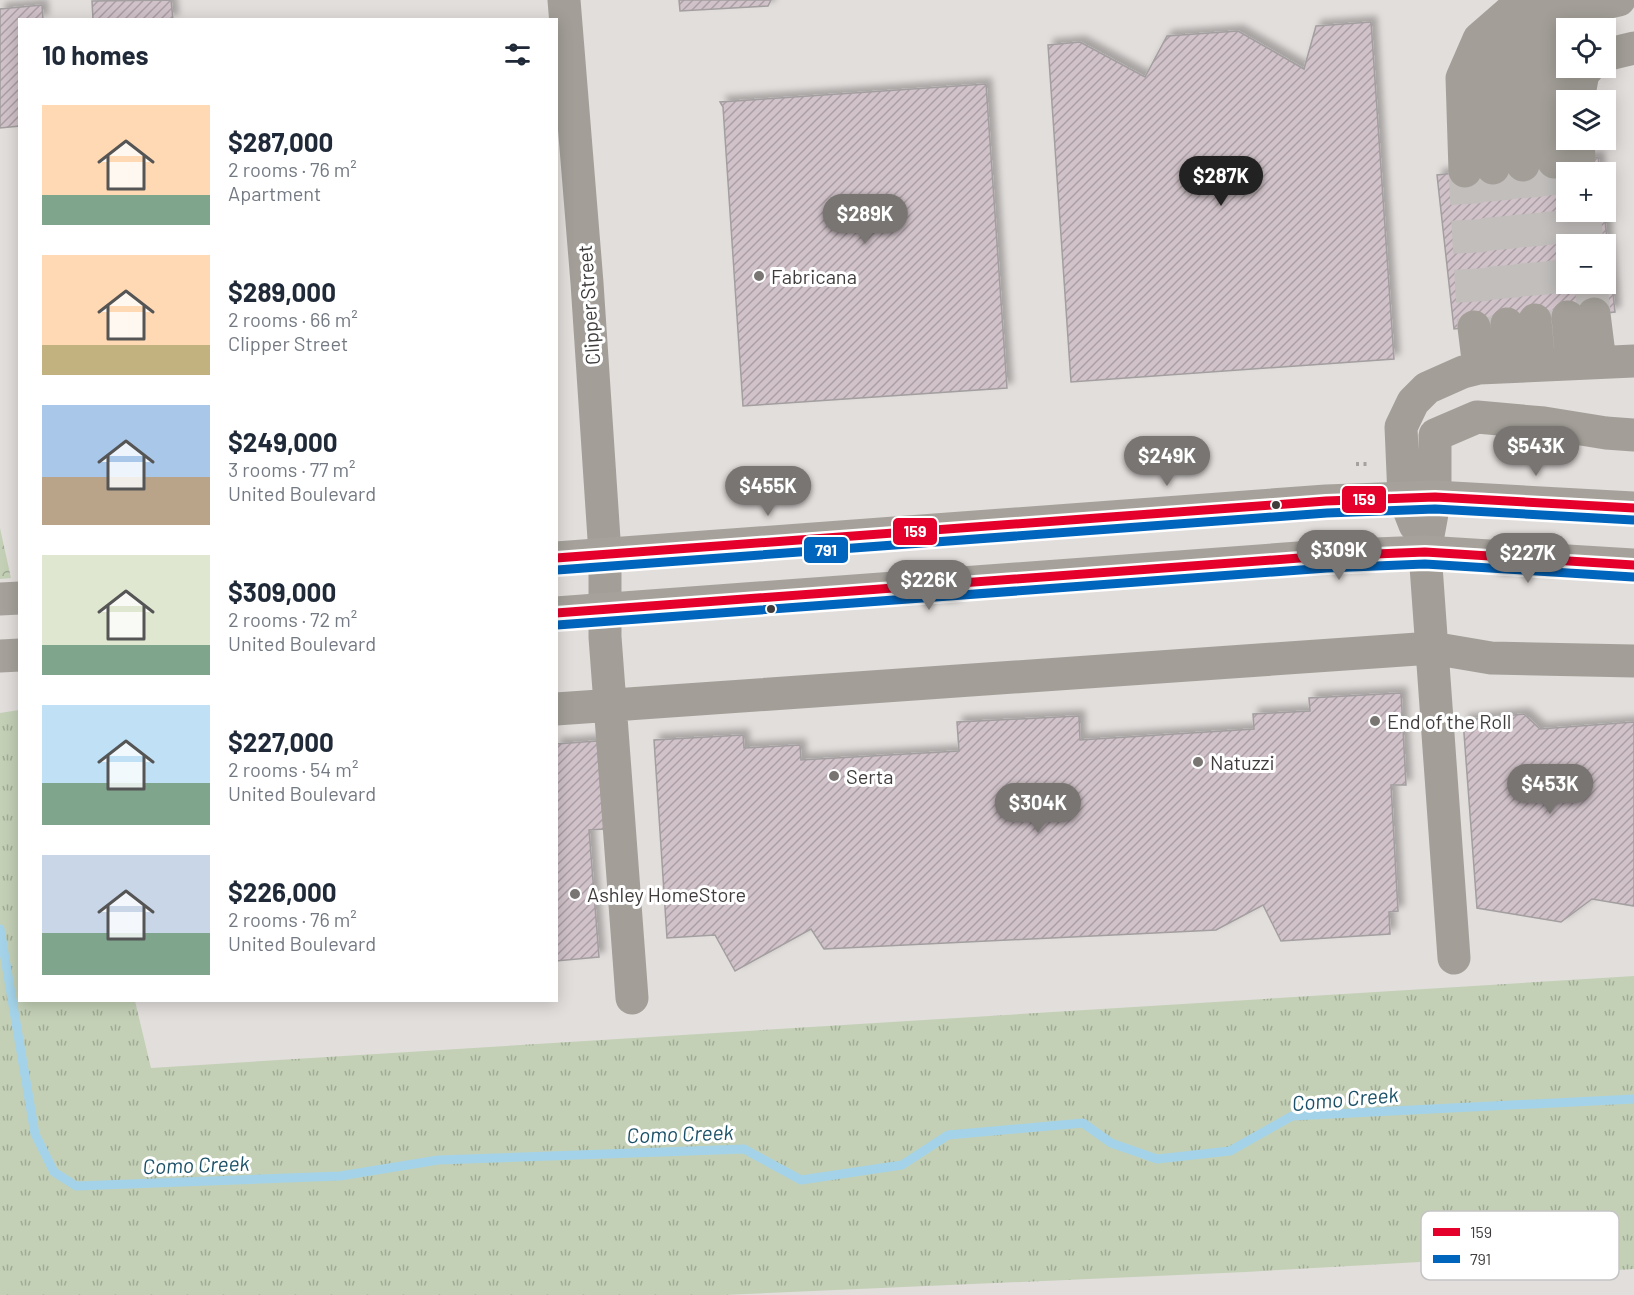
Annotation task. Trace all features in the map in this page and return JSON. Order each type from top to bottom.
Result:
[{"type":"main road","points":[[558,558],[1302,503],[1419,497],[1634,508]]},
{"type":"main road","points":[[558,613],[1316,557],[1425,552],[1634,565]]},
{"type":"main road","points":[[0,599],[18,598]]},
{"type":"main road","points":[[0,656],[18,655]]},
{"type":"street","name":"Clipper Street","points":[[564,0],[587,283],[605,554],[604,610],[632,998]]},
{"type":"street","points":[[1532,161],[1462,78],[1479,39],[1511,11],[1536,0]]},
{"type":"street","points":[[1532,161],[1491,100],[1496,72],[1512,48],[1528,30],[1553,15],[1619,0]]},
{"type":"street","points":[[1616,18],[1634,15]]},
{"type":"street","points":[[1616,35],[1634,32]]},
{"type":"street","points":[[1532,161],[1521,96],[1526,75],[1539,49],[1556,35]]},
{"type":"street","points":[[1616,52],[1634,48]]},
{"type":"street","points":[[1532,161],[1556,72]]},
{"type":"street","points":[[1581,316],[1586,363]]},
{"type":"street","points":[[1510,366],[1521,322]]},
{"type":"street","points":[[1474,327],[1510,366]]},
{"type":"street","points":[[1454,958],[1425,552],[1419,497],[1401,427],[1413,402],[1427,388],[1463,372],[1510,366],[1634,361]]},
{"type":"street","points":[[1419,497],[1435,435],[1477,417],[1544,423],[1606,434],[1634,435]]},
{"type":"street","points":[[558,709],[1432,648],[1491,658],[1634,661]]},
{"type":"green space","points":[[0,528],[11,578],[0,579]]},
{"type":"green space","points":[[18,710],[18,1002],[135,1002],[151,1068],[1634,976],[1634,1269],[1619,1270],[1619,1211],[1421,1211],[1421,1262],[724,1295],[0,1295],[0,713]]},
{"type":"building","points":[[171,0],[173,18],[93,18],[92,1]]},
{"type":"building","points":[[679,0],[771,0],[768,6],[680,11]]},
{"type":"building","points":[[42,5],[43,18],[18,18],[18,126],[0,128],[0,9]]},
{"type":"building","points":[[1371,22],[1394,359],[1071,382],[1048,45],[1080,42],[1145,77],[1167,36],[1238,31],[1304,69],[1316,26]]},
{"type":"building","points":[[986,84],[1007,388],[743,406],[723,107],[720,102]]},
{"type":"building","points":[[1598,157],[1599,162],[1556,162],[1556,222],[1605,222],[1606,234],[1556,234],[1556,294],[1613,294],[1615,312],[1454,329],[1437,175]]},
{"type":"building","points":[[1401,693],[1406,785],[1391,785],[1398,911],[1389,912],[1390,934],[1281,941],[1263,905],[1216,930],[824,949],[811,929],[735,971],[715,935],[667,938],[654,740],[743,735],[744,748],[800,745],[801,760],[959,751],[957,722],[1079,716],[1080,740],[1254,729],[1253,714],[1310,711],[1309,698]]},
{"type":"building","points":[[1524,714],[1540,729],[1634,722],[1634,906],[1592,899],[1561,922],[1477,908],[1463,720]]},
{"type":"building","name":"Ashley HomeStore","points":[[597,741],[604,829],[589,830],[599,957],[558,961],[558,744]]},
{"type":"waterway","name":"Como Creek","points":[[0,929],[35,1134],[54,1172],[76,1186],[340,1176],[438,1160],[744,1149],[801,1180],[902,1165],[948,1135],[1083,1123],[1111,1143],[1157,1159],[1230,1151],[1292,1116],[1634,1099]]},
{"type":"tunnel","points":[[1554,162],[1568,317]]},
{"type":"tunnel","points":[[1523,165],[1535,320]]},
{"type":"tunnel","points":[[1493,168],[1507,324]]},
{"type":"tunnel","points":[[1465,171],[1474,327]]},
{"type":"tunnel","points":[[1585,222],[1586,234]]},
{"type":"tunnel","points":[[1592,294],[1594,314]]},
{"type":"transit line","name":"159","points":[[558,558],[1326,501],[1435,497],[1634,508]]},
{"type":"transit line","name":"791","points":[[558,570],[1327,513],[1435,509],[1633,520]]},
{"type":"transit line","name":"159","points":[[558,613],[1326,556],[1425,552],[1634,565]]},
{"type":"transit line","name":"791","points":[[558,625],[1327,568],[1425,564],[1633,577]]},
{"type":"place","name":"Fabricana","points":[[759,276]]},
{"type":"place","name":"End of the Roll","points":[[1375,721]]},
{"type":"place","name":"Natuzzi","points":[[1198,762]]},
{"type":"place","name":"Serta","points":[[834,776]]},
{"type":"place","name":"Ashley HomeStore","points":[[575,894]]}]
